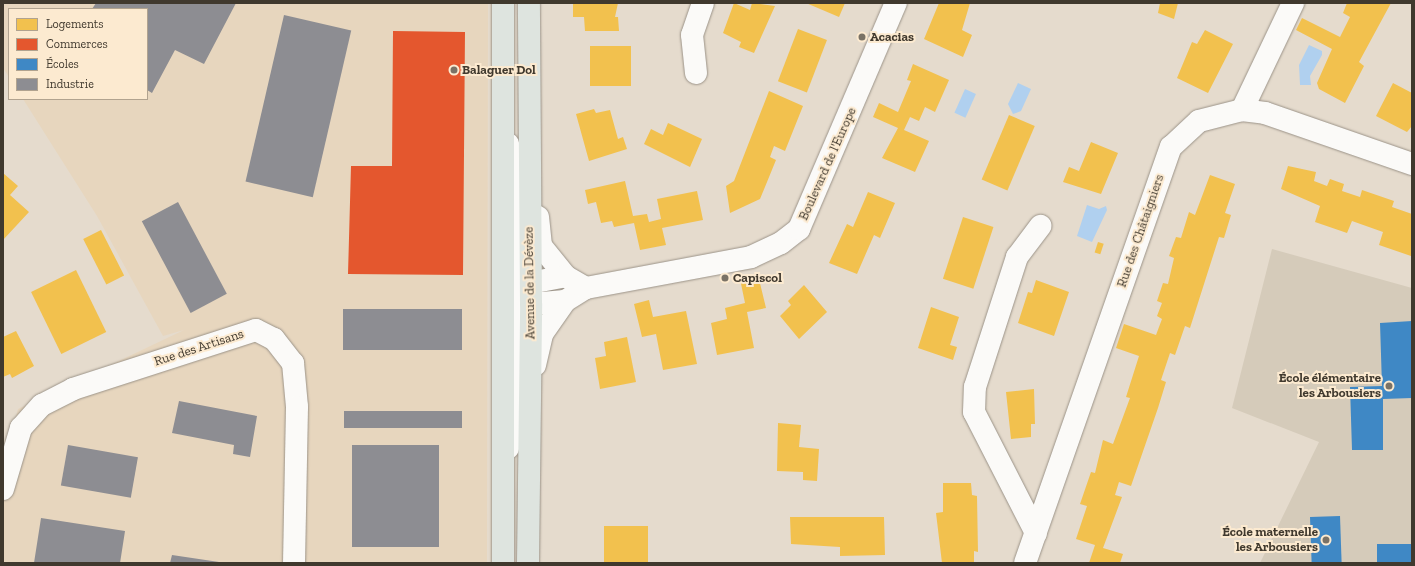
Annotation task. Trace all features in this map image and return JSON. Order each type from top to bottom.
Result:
[{"type":"main road","name":"Avenue de la Dévèze","points":[[503,3],[503,563]]},
{"type":"main road","name":"Avenue de la Dévèze","points":[[528,563],[530,387],[527,294],[529,3]]},
{"type":"street","points":[[696,73],[692,35],[703,3]]},
{"type":"street","name":"Boulevard de l'Europe","points":[[530,387],[542,334],[565,301],[586,288],[751,257],[781,243],[799,230],[896,3]]},
{"type":"street","points":[[1242,110],[1293,3]]},
{"type":"street","name":"Rue des Châtaigniers","points":[[1025,563],[1171,147],[1199,121],[1242,110],[1265,113],[1412,164]]},
{"type":"street","points":[[503,117],[518,192],[527,294],[519,394],[503,471]]},
{"type":"street","points":[[529,148],[541,246],[565,276],[586,288]]},
{"type":"street","points":[[1036,533],[974,412],[975,387],[1017,257],[1040,226]]},
{"type":"street","points":[[527,294],[565,276]]},
{"type":"street","name":"Boulevard de l'Europe","points":[[527,294],[565,301]]},
{"type":"street","name":"Rue des Artisans","points":[[3,489],[21,428],[42,405],[72,389],[256,330],[274,339],[293,363],[297,407],[294,563]]},
{"type":"shaded area","points":[[3,3],[488,3],[487,563],[3,563],[3,467],[18,409],[184,330],[163,336],[97,216],[24,100],[148,100],[148,8],[8,8],[8,76],[3,68]]},
{"type":"shaded area","points":[[1272,249],[1412,288],[1412,563],[1260,563],[1319,442],[1232,408]]},
{"type":"water","points":[[1309,45],[1322,51],[1322,55],[1310,76],[1311,85],[1300,85],[1299,65]]},
{"type":"water","points":[[1018,83],[1031,89],[1021,111],[1013,114],[1008,104]]},
{"type":"water","points":[[965,89],[976,94],[965,118],[954,113]]},
{"type":"water","points":[[1087,205],[1099,209],[1106,206],[1107,210],[1092,242],[1077,236]]},
{"type":"building: Logements","points":[[573,3],[618,3],[615,17],[618,17],[619,31],[585,31],[584,17],[573,17]]},
{"type":"building: Logements","points":[[734,3],[750,10],[752,3],[775,6],[754,53],[739,47],[741,42],[723,33]]},
{"type":"building: Logements","points":[[806,3],[845,3],[839,17]]},
{"type":"building: Logements","points":[[939,3],[970,3],[962,30],[972,35],[963,57],[924,39]]},
{"type":"building: Logements","points":[[1160,3],[1178,3],[1174,19],[1158,13]]},
{"type":"building: Logements","points":[[1347,3],[1391,3],[1359,62],[1364,66],[1345,103],[1319,89],[1317,83],[1332,49],[1296,30],[1302,18],[1340,37],[1350,17],[1343,13]]},
{"type":"building: Logements","points":[[798,29],[827,40],[807,92],[778,81]]},
{"type":"building: Logements","points":[[1205,30],[1233,44],[1208,93],[1177,78],[1192,42],[1197,44]]},
{"type":"building: Logements","points":[[590,46],[631,46],[631,86],[590,86]]},
{"type":"building: Logements","points":[[913,64],[949,80],[935,112],[925,107],[919,121],[910,117],[904,130],[929,141],[915,172],[882,158],[898,128],[873,117],[879,103],[898,112],[911,81],[907,80]]},
{"type":"building: Logements","points":[[1393,83],[1412,93],[1412,126],[1407,132],[1376,116]]},
{"type":"building: Logements","points":[[769,91],[803,106],[785,151],[774,146],[770,157],[776,160],[760,199],[730,213],[726,186],[734,181]]},
{"type":"building: Logements","points":[[594,109],[596,113],[610,110],[618,139],[623,137],[627,149],[589,161],[576,114]]},
{"type":"building: Logements","points":[[1009,115],[1035,126],[1007,190],[982,179]]},
{"type":"building: Logements","points":[[668,123],[702,139],[690,167],[644,144],[651,129],[663,135]]},
{"type":"building: Logements","points":[[1091,142],[1118,153],[1101,194],[1063,182],[1069,167],[1079,171]]},
{"type":"building: Logements","points":[[1288,166],[1316,172],[1314,181],[1327,186],[1330,179],[1344,184],[1342,191],[1360,197],[1362,190],[1394,201],[1392,207],[1412,214],[1411,256],[1379,245],[1383,232],[1352,221],[1347,233],[1315,222],[1320,206],[1281,189]]},
{"type":"building: Logements","points":[[3,173],[18,186],[10,195],[29,212],[3,240]]},
{"type":"building: Logements","points":[[1210,175],[1235,184],[1225,213],[1231,215],[1224,238],[1219,237],[1190,328],[1185,326],[1175,355],[1170,353],[1161,380],[1166,382],[1131,486],[1119,482],[1115,495],[1122,497],[1103,548],[1123,554],[1120,563],[1089,563],[1095,545],[1076,539],[1087,506],[1080,504],[1091,472],[1095,473],[1103,440],[1113,444],[1130,398],[1126,397],[1139,356],[1116,348],[1124,324],[1156,335],[1162,319],[1157,316],[1162,303],[1157,301],[1163,283],[1168,284],[1174,258],[1169,256],[1176,237],[1181,238],[1189,212],[1195,215]]},
{"type":"building: Logements","points":[[625,181],[633,216],[647,214],[649,222],[661,219],[657,199],[697,191],[703,220],[662,228],[666,245],[640,250],[634,223],[614,227],[612,221],[601,223],[596,202],[588,204],[585,190]]},
{"type":"building: Logements","points":[[868,192],[895,203],[880,238],[874,235],[857,274],[829,263],[847,224],[853,227]]},
{"type":"building: Logements","points":[[963,217],[993,227],[973,289],[943,279]]},
{"type":"building: Logements","points":[[101,230],[124,275],[106,285],[83,239]]},
{"type":"building: Logements","points":[[1098,242],[1104,244],[1100,254],[1095,252]]},
{"type":"building: Logements","points":[[76,270],[106,332],[61,354],[31,292]]},
{"type":"building: Logements","points":[[758,275],[766,308],[747,312],[754,348],[717,355],[711,323],[727,319],[725,308],[745,303],[740,279]]},
{"type":"building: Logements","points":[[1036,280],[1069,292],[1054,336],[1018,323],[1028,292],[1032,293]]},
{"type":"building: Logements","points":[[804,285],[827,312],[799,339],[780,316],[791,305],[788,301]]},
{"type":"building: Logements","points":[[649,300],[653,317],[686,311],[697,364],[663,370],[656,334],[642,337],[634,304]]},
{"type":"building: Logements","points":[[931,307],[959,317],[950,345],[957,347],[953,360],[918,348]]},
{"type":"building: Logements","points":[[16,331],[34,366],[12,378],[10,374],[3,377],[3,337]]},
{"type":"building: Logements","points":[[627,337],[636,382],[600,389],[595,358],[606,356],[604,342]]},
{"type":"building: Logements","points":[[1034,389],[1035,424],[1031,424],[1031,437],[1011,439],[1006,392]]},
{"type":"building: Logements","points":[[778,423],[801,425],[799,447],[819,449],[817,481],[803,480],[803,472],[777,471]]},
{"type":"building: Logements","points":[[943,483],[971,483],[972,495],[977,496],[978,552],[974,551],[974,563],[942,563],[936,513],[943,512]]},
{"type":"building: Logements","points":[[790,517],[884,517],[885,555],[840,556],[840,547],[791,544]]},
{"type":"building: Logements","points":[[604,526],[648,526],[648,563],[604,563]]},
{"type":"building: Commerces","points":[[393,31],[465,32],[463,275],[348,274],[351,166],[392,166]]},
{"type":"building: Écoles","name":"École élémentaire les Arbousiers","points":[[1412,321],[1412,398],[1383,399],[1383,450],[1352,450],[1350,387],[1382,386],[1380,323]]},
{"type":"building: Écoles","name":"École maternelle les Arbousiers","points":[[1340,516],[1342,563],[1312,563],[1310,517]]},
{"type":"building: Écoles","points":[[1377,544],[1412,544],[1412,563],[1377,563]]},
{"type":"building: Industrie","points":[[96,3],[236,3],[204,64],[175,50],[152,93],[148,91],[148,8],[93,8]]},
{"type":"building: Industrie","points":[[284,15],[351,31],[313,197],[246,182]]},
{"type":"building: Industrie","points":[[178,202],[227,294],[191,313],[142,221]]},
{"type":"building: Industrie","points":[[343,309],[462,309],[462,350],[343,350]]},
{"type":"building: Industrie","points":[[179,401],[257,416],[250,457],[233,454],[234,445],[172,433]]},
{"type":"building: Industrie","points":[[344,411],[462,411],[462,428],[344,428]]},
{"type":"building: Industrie","points":[[68,445],[138,457],[131,498],[61,485]]},
{"type":"building: Industrie","points":[[352,445],[439,445],[439,547],[352,547]]},
{"type":"building: Industrie","points":[[41,518],[125,531],[120,563],[34,563]]},
{"type":"building: Industrie","points":[[172,555],[219,562],[219,563],[170,563]]},
{"type":"place","name":"Acacias","points":[[862,37]]},
{"type":"place","name":"Balaguer Dol","points":[[454,70]]},
{"type":"place","name":"Capiscol","points":[[725,278]]},
{"type":"place","name":"École élémentaire les Arbousiers","points":[[1389,386]]},
{"type":"place","name":"École maternelle les Arbousiers","points":[[1326,540]]}]
